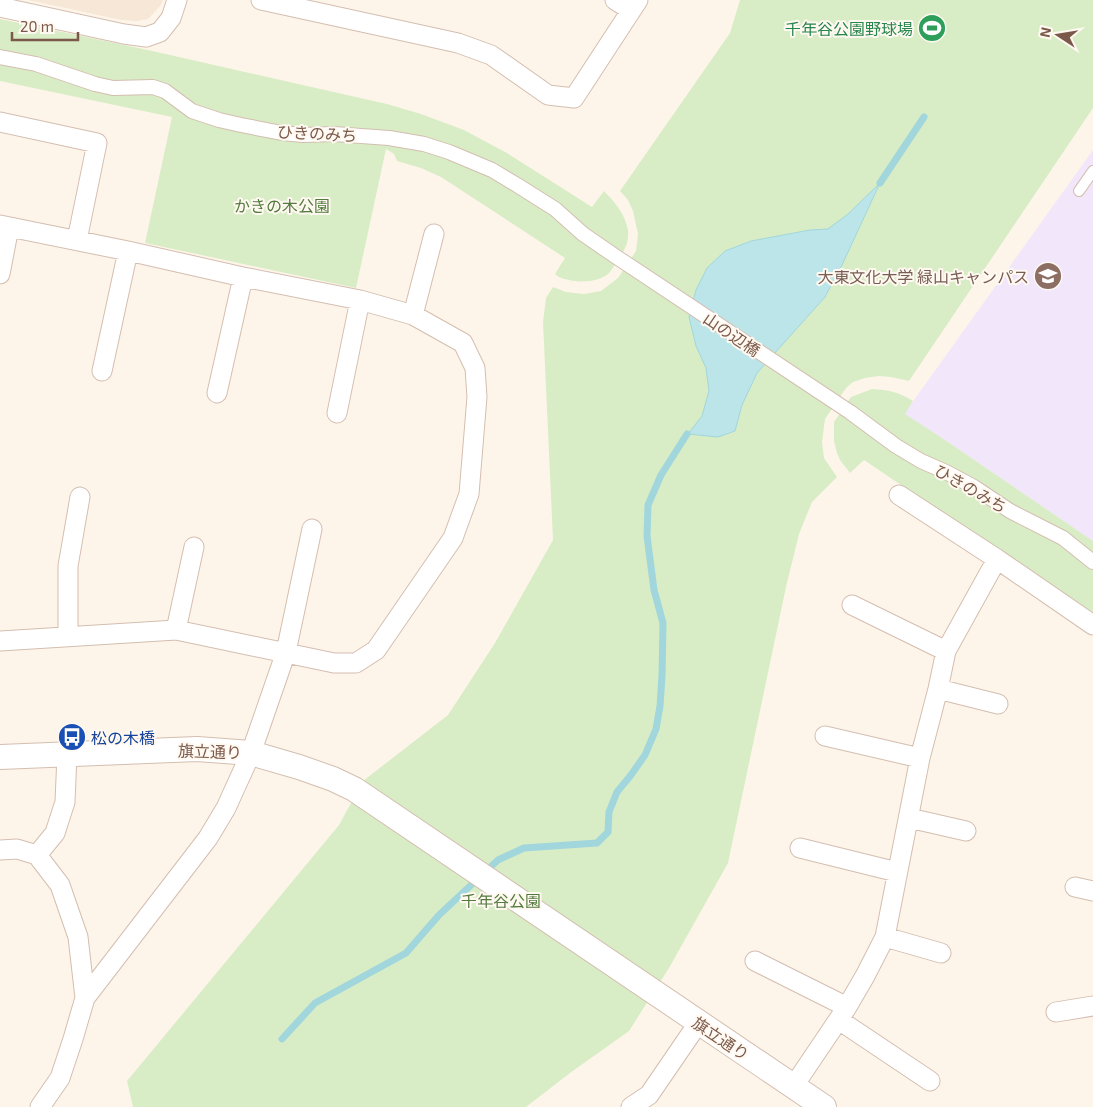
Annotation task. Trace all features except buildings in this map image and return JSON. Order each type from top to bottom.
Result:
[{"type":"street","points":[[0,6],[124,34],[146,37],[160,32],[171,18],[178,0]]},
{"type":"street","points":[[261,0],[458,43],[491,55],[548,95],[574,98],[628,3]]},
{"type":"street","name":"ひきのみち","points":[[0,57],[36,64],[95,84],[113,88],[153,86],[165,91],[192,111],[241,125],[303,135],[334,134],[389,138],[424,144],[449,152],[492,170],[517,185],[555,209],[584,234],[615,256]]},
{"type":"street","points":[[0,122],[97,144],[77,240]]},
{"type":"street","points":[[0,274],[5,226],[360,300],[413,315],[463,343],[475,368],[477,397],[469,494],[453,538],[376,650],[356,663],[334,663],[176,630],[0,641]]},
{"type":"street","points":[[413,315],[434,234]]},
{"type":"street","points":[[102,371],[128,251]]},
{"type":"street","name":"山の辺橋","points":[[615,256],[850,412]]},
{"type":"street","points":[[217,393],[243,277]]},
{"type":"street","points":[[336,413],[360,300]]},
{"type":"street","name":"ひきのみち","points":[[850,412],[896,446],[921,461],[960,479],[1010,510],[1063,538],[1093,562]]},
{"type":"street","points":[[899,496],[1093,625]]},
{"type":"street","points":[[68,636],[68,566],[80,497]]},
{"type":"street","points":[[40,1107],[60,1078],[85,998],[208,838],[226,808],[251,753],[286,652],[312,529]]},
{"type":"street","points":[[176,630],[194,547]]},
{"type":"street","points":[[793,1087],[843,1014],[865,976],[884,936],[920,758],[946,651],[996,559]]},
{"type":"street","points":[[852,605],[946,651]]},
{"type":"street","points":[[938,689],[998,704]]},
{"type":"street","points":[[824,736],[920,758]]},
{"type":"street","name":"旗立通り","points":[[0,757],[198,749],[251,753],[333,779],[354,789],[824,1107]]},
{"type":"street","points":[[37,855],[55,833],[65,802],[67,755]]},
{"type":"street","points":[[909,818],[966,831]]},
{"type":"street","points":[[800,848],[897,872]]},
{"type":"street","points":[[0,850],[18,849],[37,855],[60,885],[78,937],[85,998]]},
{"type":"street","points":[[884,936],[941,953]]},
{"type":"street","points":[[755,961],[843,1014],[930,1081]]},
{"type":"street","points":[[1056,1012],[1093,1006]]},
{"type":"street","points":[[631,1107],[649,1095],[699,1022]]},
{"type":"lane","points":[[1079,191],[1093,171]]},
{"type":"shaded area","points":[[28,0],[163,0],[148,19],[137,21],[121,20]]},
{"type":"shaded area","name":"大東文化大学 緑山キャンパス","points":[[1093,150],[1093,541],[904,414]]},
{"type":"green space","name":"千年谷公園","points":[[740,0],[1093,0],[1093,108],[909,381],[879,376],[853,382],[846,388],[825,419],[822,442],[824,458],[837,477],[812,502],[799,534],[786,587],[728,863],[669,968],[629,1031],[526,1107],[133,1107],[127,1081],[339,825],[363,781],[448,715],[495,643],[553,540],[543,322],[546,298],[553,287],[566,292],[584,294],[601,291],[618,278],[636,251],[638,234],[633,211],[628,200],[620,191],[730,33]]},
{"type":"green space","name":"かきの木公園","points":[[0,19],[148,50],[387,104],[421,114],[464,130],[507,153],[592,207],[604,191],[616,204],[625,219],[628,230],[626,246],[610,272],[601,278],[574,281],[562,278],[555,274],[565,258],[441,177],[421,168],[397,161],[394,154],[386,149],[356,288],[145,243],[172,117],[0,81]]},
{"type":"green space","points":[[872,389],[893,392],[913,401],[905,414],[1093,541],[1093,612],[864,460],[850,473],[837,453],[834,441],[834,422],[851,397]]},
{"type":"water","points":[[880,183],[825,297],[757,373],[742,405],[735,431],[718,437],[688,434],[702,416],[709,391],[706,368],[696,346],[689,317],[696,290],[707,268],[725,251],[751,241],[810,230],[828,229],[848,214]]},
{"type":"waterway","points":[[880,183],[924,117]]},
{"type":"waterway","points":[[282,1039],[315,1003],[406,953],[439,915],[498,860],[524,848],[597,843],[608,832],[609,812],[617,792],[645,755],[656,729],[662,676],[663,623],[654,590],[647,536],[648,505],[661,475],[687,434]]},
{"type":"place","name":"千年谷公園野球場","points":[[932,28]]},
{"type":"place","name":"大東文化大学 緑山キャンパス","points":[[1048,276]]},
{"type":"place","name":"松の木橋","points":[[72,737]]}]
